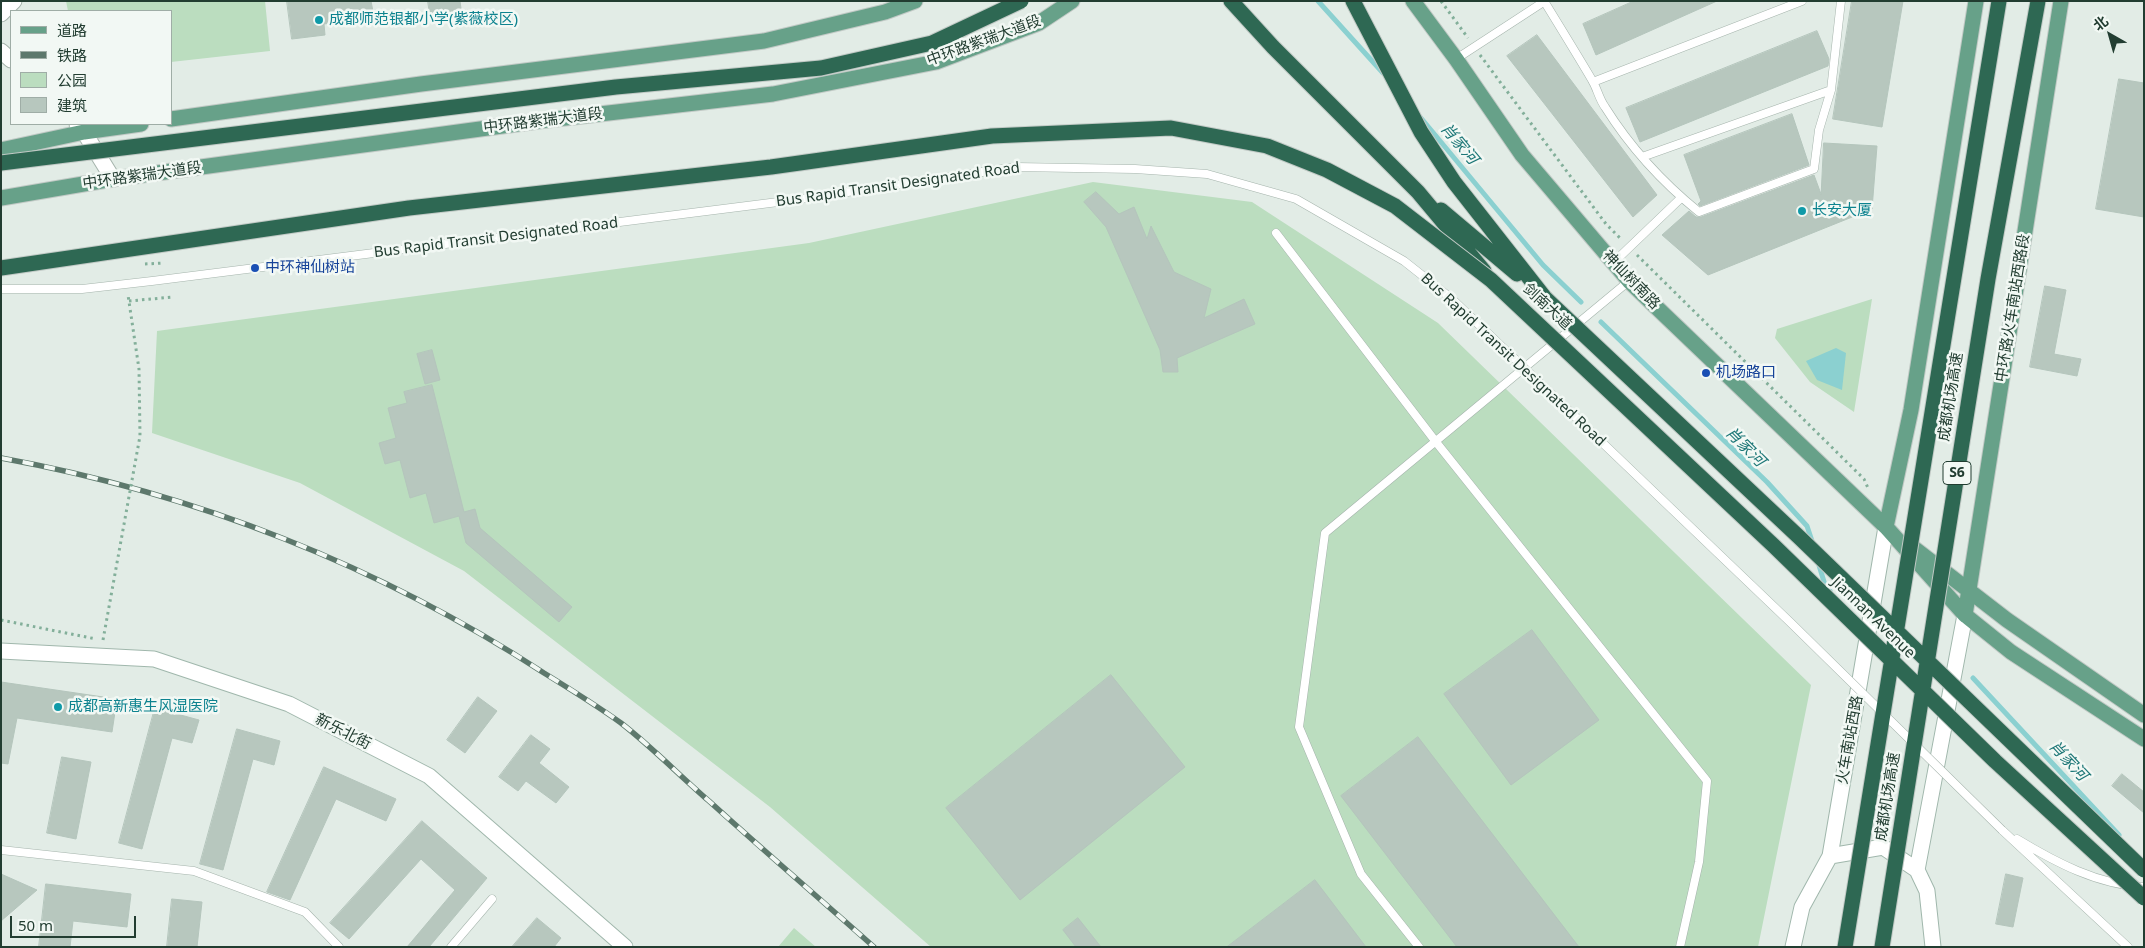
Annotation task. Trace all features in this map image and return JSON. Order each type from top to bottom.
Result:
[{"type":"highway","points":[[1,163],[616,87],[821,68],[932,44],[1021,1]]},
{"type":"highway","points":[[1231,1],[1273,47],[1418,192],[1491,280]]},
{"type":"highway","points":[[1353,1],[1421,132],[1454,182],[1545,298]]},
{"type":"highway","name":"成都机场高速","points":[[1845,947],[1999,1]]},
{"type":"highway","name":"成都机场高速","points":[[1882,947],[1988,278],[2038,1]]},
{"type":"highway","points":[[1,268],[409,208],[771,167],[992,136],[1171,128],[1267,146],[1327,170],[1395,206],[1491,280]]},
{"type":"highway","points":[[1418,192],[1467,230],[1545,298]]},
{"type":"highway","name":"剑南大道","points":[[1491,280],[1774,546],[1994,761],[2144,898]]},
{"type":"highway","name":"Jiannan Avenue","points":[[1545,298],[1800,538],[2144,870]]},
{"type":"main road","points":[[1,14],[14,1]]},
{"type":"main road","points":[[172,120],[421,84],[764,41],[885,12],[914,1]]},
{"type":"main road","name":"中环路紫瑞大道段","points":[[1,198],[113,179],[539,120],[773,94],[936,62],[1039,24],[1072,1]]},
{"type":"main road","name":"神仙树南路","points":[[1413,1],[1456,59],[1522,155],[1613,263],[1886,527]]},
{"type":"main road","points":[[1886,527],[1911,410],[1976,1]]},
{"type":"main road","name":"中环路火车南站西路段","points":[[1965,615],[2061,1]]},
{"type":"main road","points":[[1,150],[80,128],[125,125]]},
{"type":"main road","points":[[80,128],[113,179]]},
{"type":"main road","points":[[1886,527],[2007,620],[2144,715]]},
{"type":"main road","points":[[1886,527],[1965,615],[2011,652],[2144,739]]},
{"type":"main road","name":"火车南站西路","points":[[1793,947],[1802,907],[1830,856],[1886,527]]},
{"type":"main road","points":[[1917,870],[1965,615]]},
{"type":"main road","name":"新乐北街","points":[[1,651],[154,659],[289,704],[428,776],[625,947]]},
{"type":"main road","points":[[1830,856],[1883,847],[1917,870],[1926,891],[1932,947]]},
{"type":"lane","points":[[1456,59],[1545,1],[1593,82],[1604,106],[1642,157],[1681,198],[1699,212],[1814,169],[1819,130],[1830,90],[1841,1]]},
{"type":"lane","points":[[1593,82],[1802,1]]},
{"type":"lane","points":[[1642,157],[1830,90]]},
{"type":"lane","name":"Bus Rapid Transit Designated Road","points":[[1,289],[82,289],[152,281],[794,200],[1016,167],[1135,169],[1207,174],[1296,199],[1404,261],[1452,299],[1791,623],[2002,830],[2128,947]]},
{"type":"lane","points":[[1613,263],[1681,198]]},
{"type":"lane","points":[[1276,233],[1436,442],[1707,780],[1699,862],[1680,947]]},
{"type":"lane","points":[[1418,947],[1361,874],[1299,727],[1325,533],[1629,280]]},
{"type":"lane","name":"Bus Rapid Transit Designated Road","points":[[2002,830],[2058,863],[2124,886],[2144,887]]},
{"type":"lane","points":[[1,850],[194,871],[305,912],[339,947]]},
{"type":"lane","points":[[451,947],[492,899]]},
{"type":"path","points":[[1440,1],[1606,224],[1864,479],[1872,495]]},
{"type":"path","points":[[103,640],[140,436],[139,369],[128,292]]},
{"type":"path","points":[[129,301],[174,297]]},
{"type":"path","points":[[1,620],[112,642]]},
{"type":"green space","points":[[66,1],[265,1],[270,51],[172,62],[172,10],[68,10]]},
{"type":"green space","points":[[1093,182],[1252,202],[1438,323],[1811,685],[1758,947],[931,947],[770,807],[464,571],[300,483],[152,433],[157,331],[809,243]]},
{"type":"green space","points":[[1872,299],[1854,412],[1810,382],[1775,338],[1777,329]]},
{"type":"green space","points":[[794,928],[816,947],[778,947]]},
{"type":"water","points":[[1836,348],[1846,353],[1842,390],[1817,380],[1806,361]]},
{"type":"building","name":"成都师范银都小学(紫薇校区)","points":[[287,1],[371,1],[374,17],[324,24],[325,35],[292,39]]},
{"type":"building","points":[[428,1],[460,1],[462,16],[431,21]]},
{"type":"building","points":[[1634,1],[1717,1],[1596,55],[1583,24]]},
{"type":"building","points":[[1852,1],[1903,1],[1882,127],[1833,119]]},
{"type":"building","points":[[1817,31],[1829,59],[1828,66],[1640,142],[1626,108]]},
{"type":"building","points":[[1537,35],[1657,195],[1633,217],[1507,56]]},
{"type":"building","points":[[2119,79],[2144,83],[2144,217],[2096,209]]},
{"type":"building","points":[[1792,114],[1809,165],[1700,206],[1698,204],[1701,201],[1684,155]]},
{"type":"building","name":"长安大厦","points":[[1824,143],[1877,146],[1872,209],[1708,275],[1662,235],[1689,211],[1696,217],[1701,217],[1814,175],[1821,194]]},
{"type":"building","points":[[1096,192],[1119,214],[1134,207],[1147,239],[1151,226],[1174,272],[1211,289],[1204,318],[1244,299],[1255,324],[1177,358],[1178,372],[1163,372],[1160,350],[1106,227],[1084,202]]},
{"type":"building","points":[[2045,286],[2066,290],[2054,354],[2081,359],[2077,376],[2030,367]]},
{"type":"building","points":[[432,350],[440,380],[425,384],[417,354]]},
{"type":"building","points":[[432,385],[464,512],[475,509],[480,528],[572,607],[559,622],[466,543],[459,516],[434,523],[426,493],[410,498],[400,460],[385,464],[379,443],[396,438],[388,408],[407,403],[404,392]]},
{"type":"building","points":[[1532,630],[1599,720],[1511,785],[1444,694]]},
{"type":"building","points":[[1111,675],[1185,767],[1020,900],[946,808]]},
{"type":"building","name":"成都高新惠生风湿医院","points":[[1,682],[117,699],[112,732],[17,718],[8,764],[1,763]]},
{"type":"building","points":[[478,697],[497,711],[465,753],[447,740]]},
{"type":"building","points":[[155,708],[199,720],[192,743],[172,738],[142,849],[119,843]]},
{"type":"building","points":[[237,729],[280,741],[274,765],[253,759],[223,870],[200,864]]},
{"type":"building","points":[[531,735],[550,749],[539,763],[569,787],[556,803],[526,781],[518,791],[499,777]]},
{"type":"building","points":[[1418,737],[1579,947],[1457,947],[1341,796]]},
{"type":"building","points":[[62,757],[91,762],[76,839],[47,833]]},
{"type":"building","points":[[324,767],[396,799],[386,821],[336,799],[290,900],[267,892]]},
{"type":"building","points":[[2122,774],[2144,792],[2144,813],[2112,786]]},
{"type":"building","points":[[422,821],[487,878],[429,947],[407,947],[455,890],[421,859],[349,939],[330,923]]},
{"type":"building","points":[[1,874],[37,890],[1,921]]},
{"type":"building","points":[[2006,874],[2023,878],[2013,927],[1996,924]]},
{"type":"building","points":[[1315,880],[1366,947],[1227,947]]},
{"type":"building","points":[[46,884],[131,894],[127,927],[73,921],[70,947],[39,947]]},
{"type":"building","points":[[172,899],[202,902],[197,947],[167,947]]},
{"type":"building","points":[[537,918],[561,938],[554,947],[512,947]]},
{"type":"building","points":[[1078,918],[1101,947],[1076,947],[1063,930]]},
{"type":"waterway","name":"肖家河","points":[[1318,1],[1383,73]]},
{"type":"waterway","name":"肖家河","points":[[1421,118],[1543,265],[1581,302]]},
{"type":"waterway","name":"肖家河","points":[[1601,322],[1767,482],[1807,526],[1813,544]]},
{"type":"waterway","name":"肖家河","points":[[1818,562],[1825,585],[1830,591]]},
{"type":"waterway","name":"肖家河","points":[[1973,678],[2119,835]]},
{"type":"railway","points":[[1,458],[73,473],[144,491],[214,513],[283,538],[351,567],[417,599],[481,634],[621,723],[874,947]]},
{"type":"place","name":"成都师范银都小学(紫薇校区)","points":[[319,20]]},
{"type":"place","name":"长安大厦","points":[[1802,211]]},
{"type":"place","name":"中环神仙树站","points":[[255,268]]},
{"type":"place","name":"机场路口","points":[[1706,373]]},
{"type":"place","name":"成都高新惠生风湿医院","points":[[58,707]]}]
